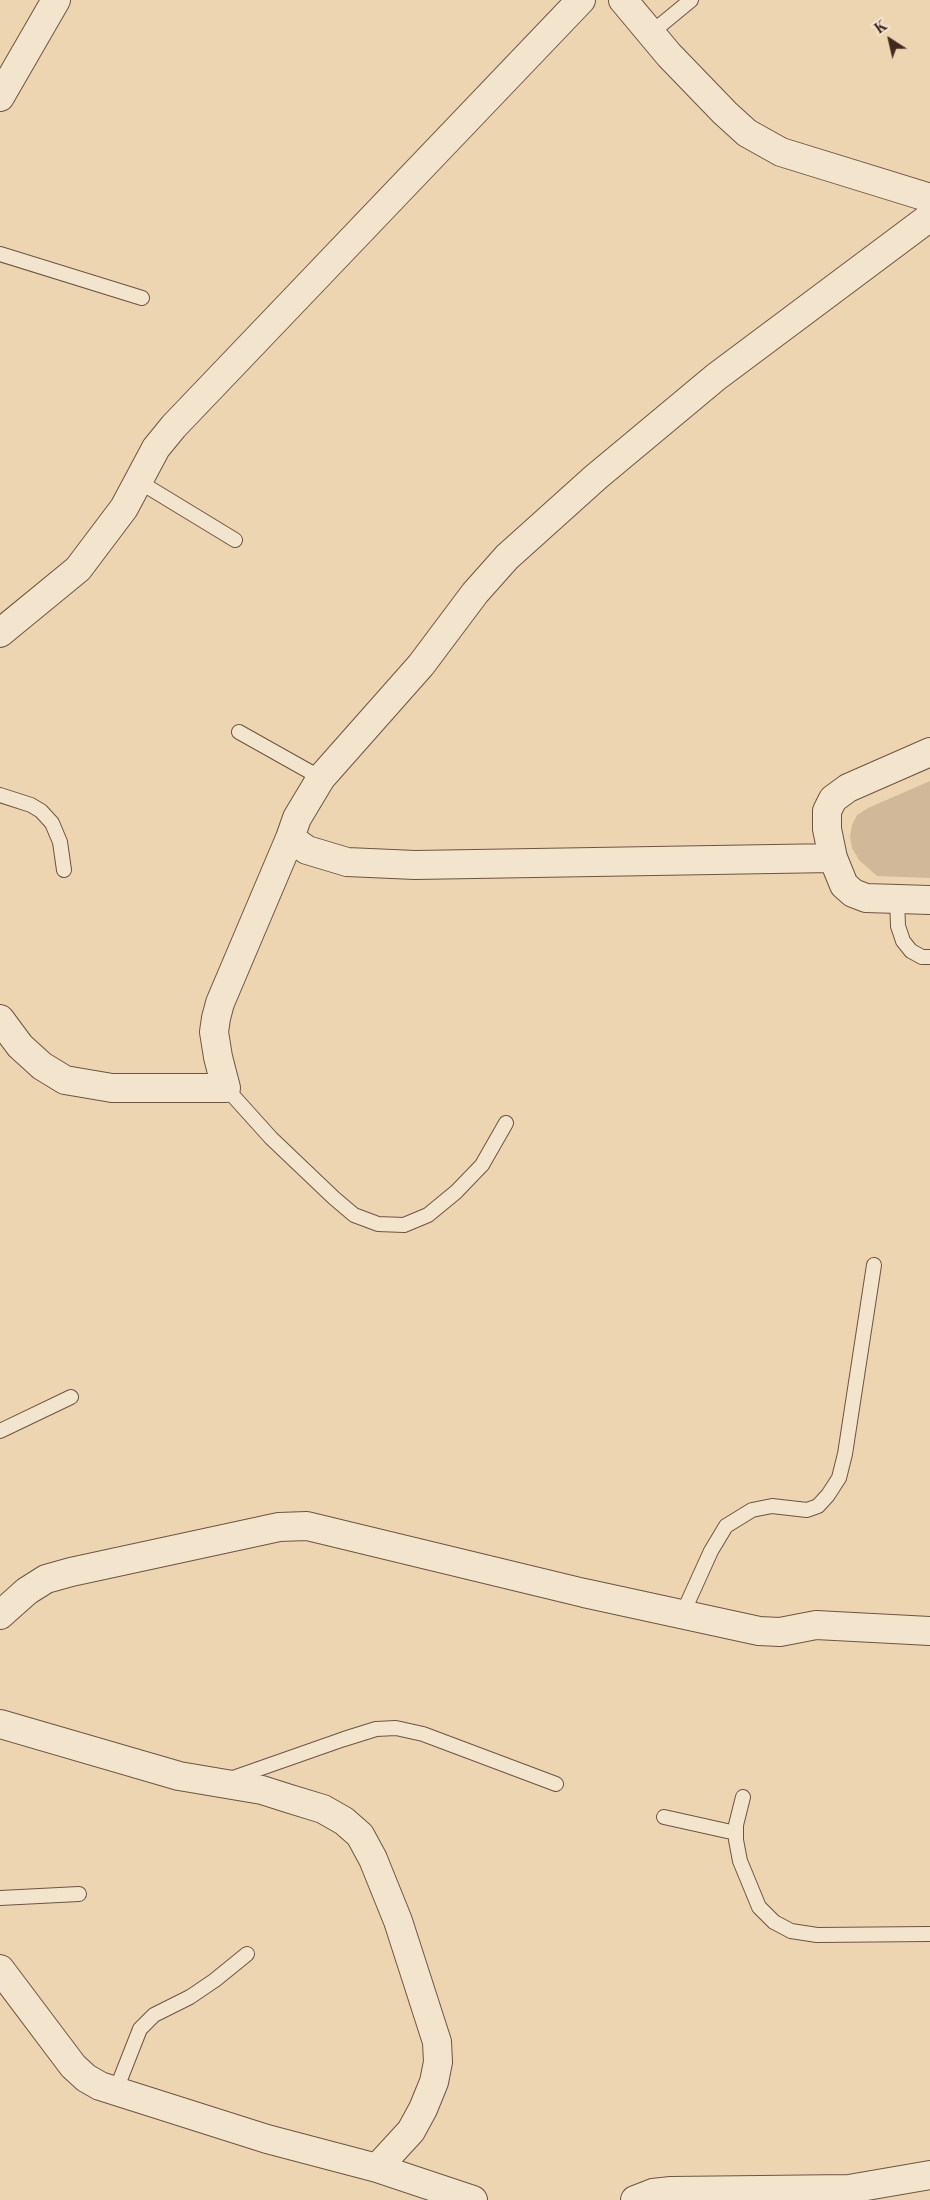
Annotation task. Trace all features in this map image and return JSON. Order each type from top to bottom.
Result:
[{"type":"street","points":[[0,98],[56,0]]},
{"type":"street","points":[[0,632],[78,569],[124,508],[156,448],[174,426],[581,0]]},
{"type":"street","points":[[623,0],[724,113],[747,133],[781,152],[930,198]]},
{"type":"street","points":[[0,1019],[20,1046],[42,1066],[65,1080],[112,1088],[226,1088],[214,1032],[220,1003],[301,812],[321,778],[403,687],[475,593],[513,551],[603,471],[716,377],[930,217]]},
{"type":"street","points":[[930,752],[848,788],[833,799],[827,811],[827,829],[833,858],[844,885],[853,893],[866,898],[930,900]]},
{"type":"street","points":[[290,838],[307,850],[347,862],[415,865],[833,858]]},
{"type":"street","points":[[0,1615],[27,1590],[46,1579],[279,1527],[307,1526],[584,1593],[759,1631],[780,1632],[816,1625],[930,1631]]},
{"type":"street","points":[[0,1724],[179,1776],[262,1790],[323,1810],[344,1821],[360,1835],[373,1859],[398,1921],[437,2042],[438,2062],[434,2082],[411,2131],[377,2168]]},
{"type":"street","points":[[0,1969],[73,2066],[86,2078],[116,2090],[267,2139],[377,2168],[473,2200]]},
{"type":"street","points":[[635,2200],[653,2193],[672,2191],[849,2189],[929,2178]]},
{"type":"lane","points":[[651,33],[691,0]]},
{"type":"lane","points":[[0,254],[142,298]]},
{"type":"lane","points":[[138,481],[235,540]]},
{"type":"lane","points":[[238,732],[321,778]]},
{"type":"lane","points":[[0,795],[31,805],[41,811],[52,823],[60,842],[64,870]]},
{"type":"lane","points":[[897,899],[898,926],[903,941],[911,951],[922,957],[930,957]]},
{"type":"lane","points":[[226,1088],[271,1138],[334,1198],[354,1215],[378,1224],[404,1226],[435,1210],[456,1192],[482,1165],[506,1123]]},
{"type":"lane","points":[[682,1615],[711,1551],[726,1526],[752,1510],[772,1506],[807,1510],[818,1506],[839,1478],[845,1454],[874,1265]]},
{"type":"lane","points":[[0,1431],[71,1397]]},
{"type":"lane","points":[[220,1783],[376,1729],[396,1728],[423,1734],[556,1784]]},
{"type":"lane","points":[[742,1797],[736,1833],[740,1861],[748,1884],[759,1906],[774,1922],[791,1931],[817,1935],[930,1934]]},
{"type":"lane","points":[[664,1817],[736,1833]]},
{"type":"lane","points":[[0,1898],[79,1894]]},
{"type":"lane","points":[[116,2090],[140,2029],[154,2015],[215,1980],[247,1954]]},
{"type":"shaded area","points":[[930,781],[930,878],[877,876],[859,860],[852,848],[850,837],[852,825],[857,815],[868,808]]}]
